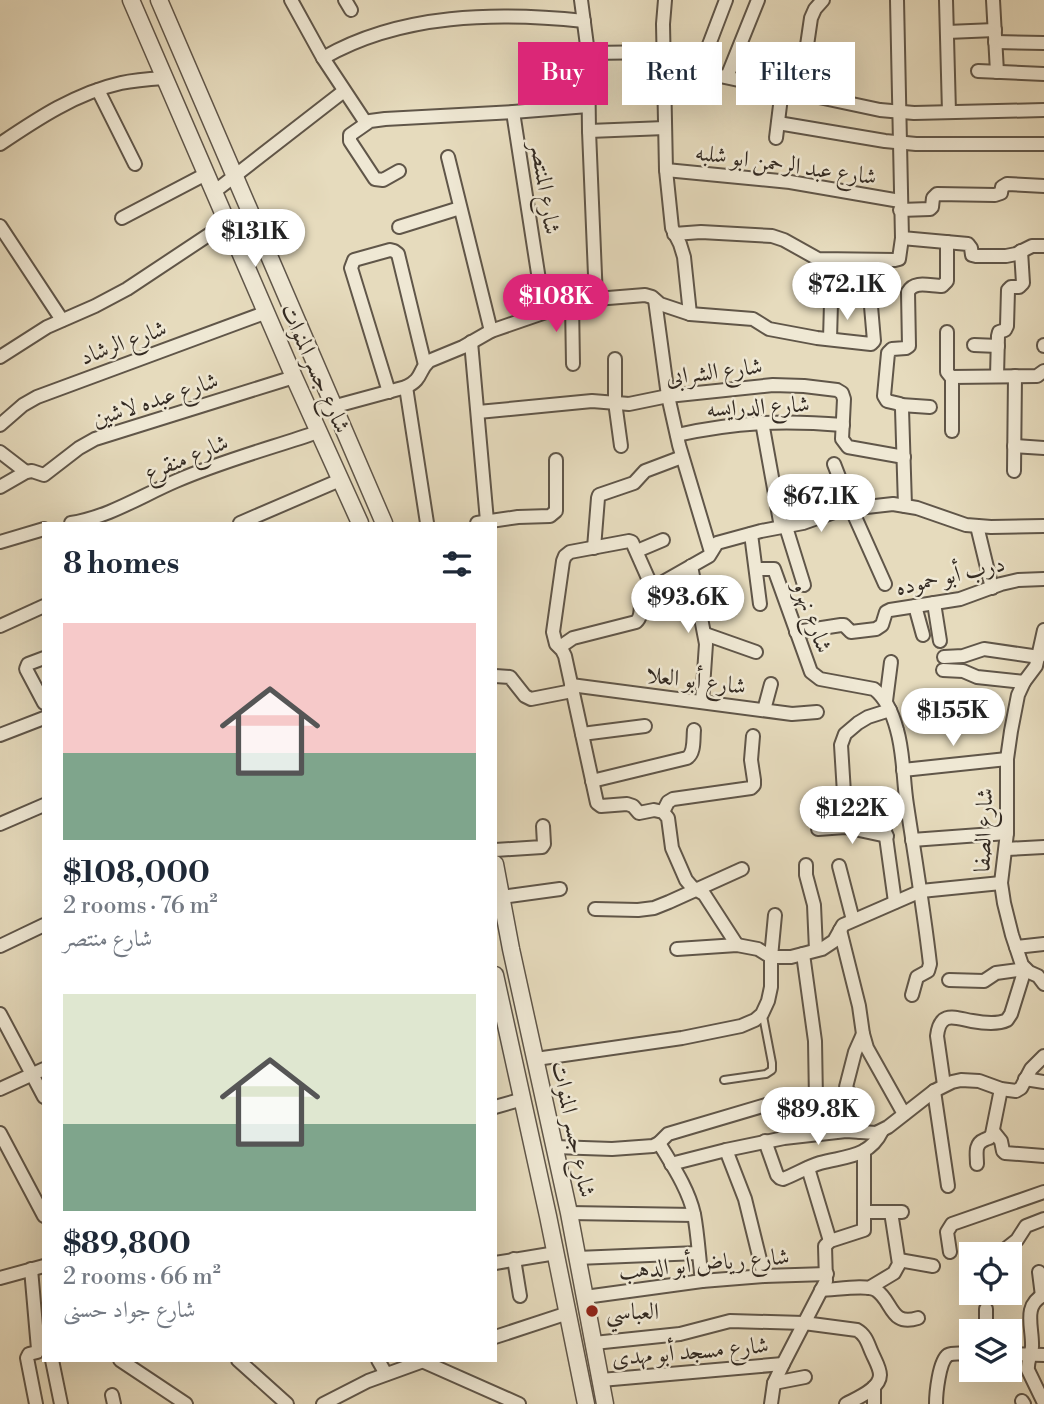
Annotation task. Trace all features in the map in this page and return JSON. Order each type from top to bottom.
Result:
[{"type":"street","name":"شارع جسر المنوات","points":[[131,0],[360,522]]},
{"type":"street","name":"شارع جسر المنوات","points":[[159,0],[384,522]]},
{"type":"street","points":[[291,0],[323,58],[366,123]]},
{"type":"street","points":[[581,0],[587,42]]},
{"type":"street","points":[[664,42],[665,0]]},
{"type":"street","points":[[710,42],[726,0]]},
{"type":"street","points":[[727,77],[758,0]]},
{"type":"street","points":[[807,42],[811,18],[823,0]]},
{"type":"street","points":[[674,234],[701,232],[772,236],[818,259],[897,260],[902,238],[897,0]]},
{"type":"street","points":[[946,0],[949,112]]},
{"type":"street","points":[[993,0],[997,72]]},
{"type":"street","points":[[323,58],[383,33],[430,22],[517,15],[584,21]]},
{"type":"street","points":[[947,32],[1044,43]]},
{"type":"street","points":[[978,71],[1044,74]]},
{"type":"street","points":[[722,76],[736,79]]},
{"type":"street","points":[[0,145],[59,106],[98,90],[118,84],[164,78]]},
{"type":"street","points":[[98,90],[135,164]]},
{"type":"street","points":[[214,192],[344,91]]},
{"type":"street","points":[[665,105],[666,170],[671,221],[684,257],[690,314]]},
{"type":"street","points":[[776,138],[780,105]]},
{"type":"street","points":[[855,105],[900,112],[1044,110]]},
{"type":"street","points":[[399,171],[377,181],[349,139],[352,133],[366,123],[385,119],[588,106],[596,299]]},
{"type":"street","name":"شارع المنتصر","points":[[513,112],[544,312]]},
{"type":"street","points":[[778,123],[916,144],[1044,144]]},
{"type":"street","points":[[589,131],[665,128]]},
{"type":"street","points":[[448,157],[491,331]]},
{"type":"street","name":"شارع عبد الرحمن ابو شلبه","points":[[666,170],[790,182],[901,206]]},
{"type":"street","points":[[122,218],[206,174]]},
{"type":"street","points":[[901,206],[930,209],[933,198],[939,194],[995,195],[1001,193],[1006,184],[1044,186]]},
{"type":"street","points":[[399,227],[460,208]]},
{"type":"street","points":[[0,357],[33,335],[127,289],[228,222]]},
{"type":"street","points":[[0,226],[62,320]]},
{"type":"street","points":[[902,238],[968,244],[974,256],[1006,256],[1032,246],[1044,246]]},
{"type":"street","points":[[930,407],[887,401],[884,396],[888,353],[892,349],[905,349],[909,346],[910,287],[942,286],[947,281],[947,242]]},
{"type":"street","points":[[389,392],[351,268],[355,260],[390,250],[397,252],[425,365]]},
{"type":"street","points":[[997,376],[998,333],[1007,326],[1008,288],[1021,286],[1023,283],[1021,251]]},
{"type":"street","points":[[310,413],[406,387],[417,382],[425,365],[435,358],[491,331],[572,303],[596,299],[645,295],[660,304],[690,314],[753,319],[769,329],[871,344],[874,341],[867,260]]},
{"type":"street","points":[[655,300],[668,397],[682,457],[711,552]]},
{"type":"street","points":[[572,303],[573,364]]},
{"type":"street","points":[[830,340],[831,303]]},
{"type":"street","name":"شارع الرشاد","points":[[0,425],[37,397],[267,312]]},
{"type":"street","points":[[947,332],[947,372],[952,377],[1037,376],[1044,371]]},
{"type":"street","points":[[471,342],[478,412],[482,522],[554,514],[556,460]]},
{"type":"street","points":[[974,345],[998,346]]},
{"type":"street","points":[[615,359],[615,402],[621,446]]},
{"type":"street","points":[[1014,471],[1016,376]]},
{"type":"street","name":"شارع عبده لاشين","points":[[0,487],[26,472],[44,475],[95,439],[294,377]]},
{"type":"street","points":[[951,430],[952,377]]},
{"type":"street","name":"شارع الشرابى","points":[[478,412],[592,401],[629,404],[773,385],[804,386],[842,393],[842,439],[848,447],[904,457]]},
{"type":"street","points":[[406,387],[427,522]]},
{"type":"street","points":[[899,404],[905,506]]},
{"type":"street","points":[[762,422],[784,527],[804,585]]},
{"type":"street","name":"شارع الدرايسه","points":[[677,435],[762,422],[843,425]]},
{"type":"street","name":"شارع منقرع","points":[[75,522],[102,516],[209,468],[318,432]]},
{"type":"street","points":[[1014,446],[1044,448]]},
{"type":"street","points":[[0,452],[26,472]]},
{"type":"street","points":[[594,548],[599,495],[634,483],[645,471],[682,457]]},
{"type":"street","points":[[834,464],[885,584]]},
{"type":"street","points":[[242,522],[340,480]]},
{"type":"street","points":[[560,647],[573,638],[636,622],[641,614],[641,596],[646,591],[709,556],[717,543],[851,508],[893,504],[917,508],[953,522],[977,526],[1044,526]]},
{"type":"street","points":[[977,526],[992,588]]},
{"type":"street","points":[[0,542],[42,530]]},
{"type":"street","points":[[751,534],[760,604]]},
{"type":"street","points":[[637,551],[663,540]]},
{"type":"street","points":[[652,587],[634,544],[629,541],[570,552],[564,558],[553,639],[565,656],[597,803],[627,804],[639,813],[663,811],[668,818],[672,848],[689,884],[704,894],[737,945]]},
{"type":"street","points":[[691,566],[705,634],[702,702]]},
{"type":"street","name":"شارع نهرو","points":[[756,569],[774,569],[807,664],[815,676],[874,690],[888,706]]},
{"type":"street","name":"درب أبو حموده","points":[[796,632],[841,625],[851,632],[876,629],[882,625],[886,612],[890,610],[960,599],[1018,580],[1044,579]]},
{"type":"street","points":[[934,603],[940,641]]},
{"type":"street","points":[[915,606],[923,635]]},
{"type":"street","points":[[0,626],[42,607]]},
{"type":"street","name":"شارع الصفا","points":[[1044,630],[1036,666],[1024,681],[1018,695],[1007,759],[1007,833],[1001,883],[1016,947],[1025,969],[1038,976],[1044,984]]},
{"type":"street","points":[[705,634],[756,652]]},
{"type":"street","points":[[1024,681],[977,677],[944,664],[984,649],[1039,657]]},
{"type":"street","points":[[42,659],[28,664],[26,669],[42,699]]},
{"type":"street","points":[[891,662],[888,706],[898,732],[921,891],[929,969],[917,977],[912,995]]},
{"type":"street","name":"شارع أبو العلا","points":[[497,676],[510,677],[531,699],[571,688],[795,714],[817,712]]},
{"type":"street","points":[[764,710],[771,684]]},
{"type":"street","points":[[888,706],[858,723],[845,734],[841,745],[844,793],[849,798],[876,803],[884,813],[895,902]]},
{"type":"street","points":[[0,735],[42,720]]},
{"type":"street","points":[[582,734],[645,726]]},
{"type":"street","points":[[592,781],[687,758],[692,754],[694,730]]},
{"type":"street","points":[[663,811],[670,800],[751,788],[754,785],[751,760],[753,736]]},
{"type":"street","points":[[903,770],[1007,759]]},
{"type":"street","points":[[0,824],[42,806]]},
{"type":"street","points":[[497,850],[542,847],[543,826]]},
{"type":"street","points":[[818,830],[845,827],[887,836]]},
{"type":"street","points":[[912,840],[1007,833]]},
{"type":"street","points":[[1006,849],[1044,847]]},
{"type":"street","points":[[806,865],[806,876],[814,905],[809,952],[816,1100],[824,1133]]},
{"type":"street","points":[[839,866],[853,920]]},
{"type":"street","points":[[595,909],[654,908],[742,869]]},
{"type":"street","name":"شارع جسر المنوات","points":[[497,873],[569,1213],[605,1404]]},
{"type":"street","points":[[677,949],[737,945],[782,958],[822,949],[834,941],[843,925],[921,891],[1001,883]]},
{"type":"street","points":[[502,897],[560,889]]},
{"type":"street","points":[[536,1059],[682,1038],[741,1026],[755,1020],[762,1014],[771,988],[775,915]]},
{"type":"street","points":[[0,947],[42,926]]},
{"type":"street","points":[[840,930],[859,1006],[863,1034],[874,1062],[904,1114]]},
{"type":"street","points":[[1016,947],[1044,944]]},
{"type":"street","points":[[948,1186],[939,1088],[938,1028],[948,1018],[955,1017],[1000,1023],[1007,1020],[1025,969],[996,973],[981,981],[949,980]]},
{"type":"street","name":"شارع جسر المنوات","points":[[497,992],[500,1018],[523,1099],[586,1404]]},
{"type":"street","points":[[0,1014],[38,1072],[0,1089]]},
{"type":"street","points":[[860,1132],[854,1095],[846,1087],[855,1052],[863,1034]]},
{"type":"street","points":[[765,1141],[780,1178],[785,1179],[808,1168],[864,1152],[878,1139],[882,1131],[951,1082],[979,1081],[1001,1090],[1016,1091],[1044,1056]]},
{"type":"street","points":[[1025,1079],[1044,1082]]},
{"type":"street","points":[[977,1164],[977,1147],[982,1140],[991,1137],[1001,1090]]},
{"type":"street","points":[[497,1106],[523,1099]]},
{"type":"street","points":[[555,1147],[629,1149],[653,1146],[668,1134],[783,1100]]},
{"type":"street","points":[[671,1164],[765,1141],[846,1131],[882,1131]]},
{"type":"street","points":[[993,1131],[1001,1140],[1005,1153],[1044,1156]]},
{"type":"street","points":[[0,1133],[42,1212]]},
{"type":"street","points":[[659,1143],[685,1190],[694,1215],[702,1281]]},
{"type":"street","points":[[726,1150],[752,1224],[764,1276]]},
{"type":"street","points":[[771,1404],[774,1383],[826,1281],[825,1245],[830,1241],[863,1232],[865,1228],[864,1152]]},
{"type":"street","points":[[808,1168],[830,1241]]},
{"type":"street","points":[[950,1252],[947,1232],[952,1224],[1044,1192]]},
{"type":"street","points":[[821,1290],[869,1287],[897,1269],[897,1212],[865,1212]]},
{"type":"street","points":[[569,1213],[694,1215]]},
{"type":"street","points":[[1014,1242],[1026,1226],[1044,1219]]},
{"type":"street","points":[[497,1263],[556,1253]]},
{"type":"street","points":[[577,1258],[698,1253]]},
{"type":"street","points":[[514,1259],[520,1296]]},
{"type":"street","points":[[899,1260],[933,1266]]},
{"type":"street","points":[[0,1278],[38,1267],[40,1352],[29,1354],[27,1358],[37,1404]]},
{"type":"street","points":[[1039,1272],[1043,1295],[1037,1298],[1030,1308],[1037,1355],[1027,1367],[1044,1403]]},
{"type":"street","name":"شارع رياض أبو الدهب","points":[[585,1297],[702,1281],[827,1274]]},
{"type":"street","points":[[869,1287],[879,1293],[895,1316],[906,1320],[918,1318]]},
{"type":"street","points":[[986,1310],[986,1319]]},
{"type":"street","points":[[497,1336],[568,1313]]},
{"type":"street","points":[[594,1343],[680,1334],[730,1321],[804,1323],[857,1330],[866,1340],[880,1379],[874,1387],[846,1404]]},
{"type":"street","points":[[936,1404],[938,1381],[945,1359],[948,1355],[959,1355]]},
{"type":"street","points":[[52,1362],[61,1404]]},
{"type":"street","points":[[123,1362],[186,1404]]},
{"type":"street","points":[[240,1362],[287,1404]]},
{"type":"street","points":[[379,1362],[386,1374]]},
{"type":"street","points":[[323,1404],[345,1392],[419,1362]]},
{"type":"street","points":[[428,1362],[519,1404]]},
{"type":"street","name":"شارع مسجد أبو مهدى","points":[[601,1380],[783,1364]]},
{"type":"street","points":[[774,1383],[805,1377]]},
{"type":"street","points":[[874,1387],[874,1404]]},
{"type":"lane","points":[[724,1080],[766,1074],[772,1070],[762,1014]]},
{"type":"place","name":"العباسي","points":[[592,1311]]}]
